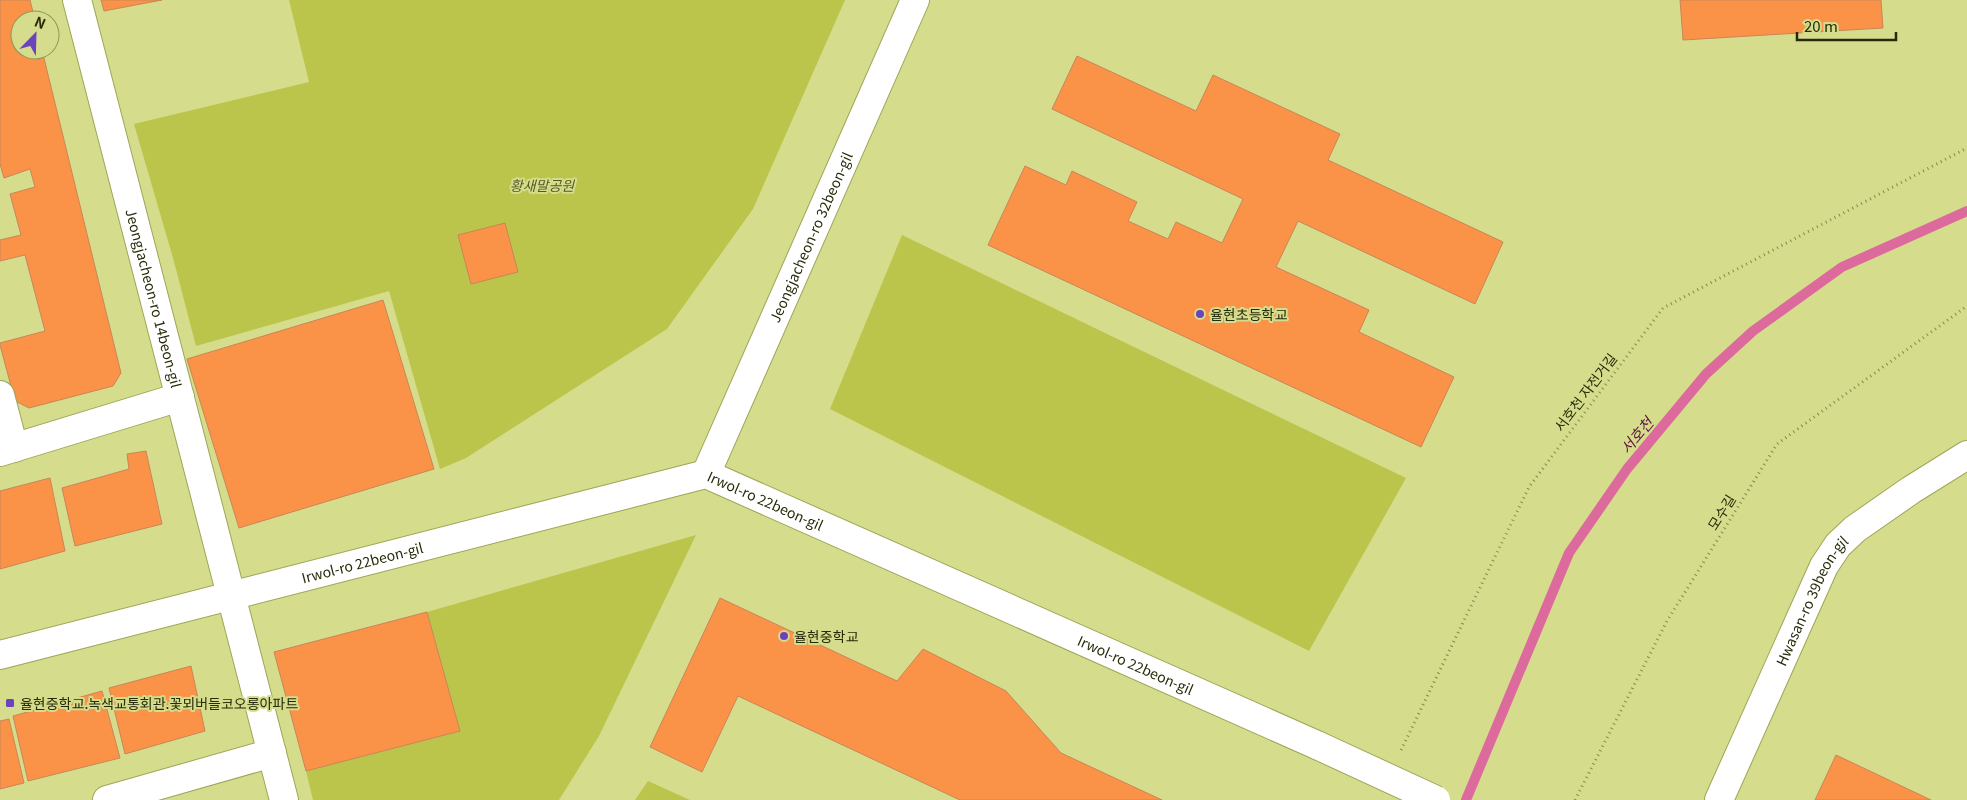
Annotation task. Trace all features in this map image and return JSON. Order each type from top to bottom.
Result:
[{"type":"street","name":"Jeongjacheon-ro 14beon-gil","points":[[77,0],[284,800]]},
{"type":"street","name":"Jeongjacheon-ro 32beon-gil","points":[[706,474],[915,0]]},
{"type":"street","points":[[0,395],[7,450],[180,397]]},
{"type":"street","name":"Hwasan-ro 39beon-gil","points":[[1719,800],[1824,566],[1838,545],[1855,529],[1911,490],[1967,456]]},
{"type":"street","name":"Irwol-ro 22beon-gil","points":[[0,655],[706,474],[1319,746],[1436,800]]},
{"type":"street","points":[[107,800],[272,753]]},
{"type":"path","name":"서호천 자전거길","points":[[1398,755],[1529,486],[1663,308],[1967,148]]},
{"type":"path","name":"모수길","points":[[1575,800],[1667,621],[1777,444],[1967,306]]},
{"type":"green space","name":"황새말공원","points":[[289,0],[845,0],[753,209],[667,329],[466,458],[440,469],[389,291],[196,346],[173,258],[134,124],[309,82]]},
{"type":"green space","points":[[902,235],[1406,478],[1309,651],[830,409]]},
{"type":"green space","points":[[696,535],[599,736],[559,800],[313,800],[306,771],[460,731],[427,612]]},
{"type":"green space","points":[[648,781],[690,800],[635,800]]},
{"type":"building","points":[[0,0],[30,0],[32,10],[10,10],[10,60],[44,60],[121,373],[113,386],[29,408],[15,401],[0,343],[45,331],[25,255],[0,261],[0,240],[21,235],[10,194],[35,187],[30,169],[4,178],[0,164]]},
{"type":"building","points":[[101,0],[162,0],[104,11]]},
{"type":"building","points":[[1680,0],[1881,0],[1883,28],[1683,40]]},
{"type":"building","points":[[1077,56],[1196,111],[1213,75],[1340,134],[1328,160],[1503,242],[1475,304],[1298,221],[1276,267],[1369,310],[1359,332],[1454,377],[1421,447],[988,245],[1025,166],[1066,185],[1072,171],[1137,202],[1128,221],[1168,239],[1176,222],[1222,243],[1243,199],[1052,109]]},
{"type":"building","points":[[505,223],[518,272],[471,284],[458,235]]},
{"type":"building","points":[[383,300],[434,469],[239,528],[187,359]]},
{"type":"building","points":[[146,451],[162,524],[75,546],[62,488],[129,469],[127,454]]},
{"type":"building","points":[[50,478],[65,551],[0,569],[0,491]]},
{"type":"building","points":[[720,598],[897,681],[923,649],[1006,691],[1061,753],[1162,800],[960,800],[738,696],[702,772],[650,747]]},
{"type":"building","points":[[427,612],[460,731],[306,771],[274,652]]},
{"type":"building","points":[[191,666],[205,731],[125,754],[109,688]]},
{"type":"building","points":[[102,691],[120,758],[28,781],[13,716]]},
{"type":"building","points":[[9,719],[24,783],[0,789],[0,721]]},
{"type":"building","points":[[1836,755],[1931,800],[1815,800]]},
{"type":"waterway","name":"서호천","points":[[1466,800],[1569,553],[1627,469],[1706,374],[1753,331],[1842,267],[1967,211]]},
{"type":"place","name":"율현초등학교","points":[[1200,314]]},
{"type":"place","name":"율현중학교","points":[[784,636]]},
{"type":"place","name":"율현중학교.녹색교통회관.꽃뫼버들코오롱아파트","points":[[10,703]]}]
